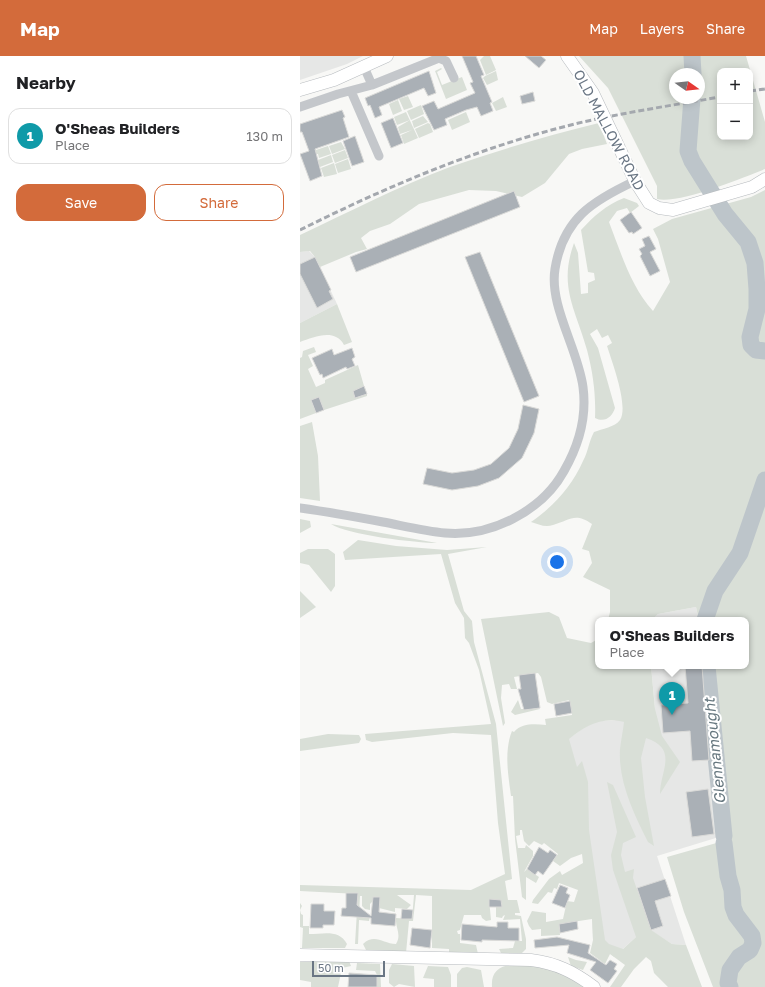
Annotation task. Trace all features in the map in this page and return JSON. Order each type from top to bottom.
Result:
[{"type":"street","points":[[300,90],[325,83],[387,56]]},
{"type":"street","name":"OLD MALLOW ROAD","points":[[567,56],[593,93],[635,181],[649,203],[659,208],[673,210],[752,187],[765,179]]},
{"type":"street","points":[[300,107],[372,85],[440,58],[446,61],[454,78]]},
{"type":"street","points":[[364,67],[372,85]]},
{"type":"street","points":[[351,91],[379,156]]},
{"type":"street","points":[[300,508],[425,530],[446,533],[462,533],[482,530],[504,523],[537,503],[552,489],[573,456],[583,424],[584,406],[581,371],[561,313],[556,289],[554,270],[558,253],[570,226],[586,208],[604,196],[635,181]]},
{"type":"street","points":[[300,955],[531,960],[549,962],[562,967],[594,987]]},
{"type":"shaded area","points":[[300,56],[363,56],[347,64],[300,80]]},
{"type":"shaded area","points":[[484,56],[490,56],[496,70],[486,75],[480,60]]},
{"type":"shaded area","points":[[579,56],[746,56],[749,68],[717,68],[717,140],[753,140],[753,80],[765,122],[765,169],[727,184],[680,198],[667,200],[657,199],[657,186],[608,88]]},
{"type":"shaded area","points":[[441,68],[442,69],[437,72],[442,85],[462,77],[467,90],[446,99],[435,71]]},
{"type":"shaded area","points":[[496,71],[498,80],[487,85],[483,78]]},
{"type":"shaded area","points":[[408,96],[413,107],[404,110],[399,99]]},
{"type":"shaded area","points":[[503,97],[507,107],[496,111],[492,103]]},
{"type":"shaded area","points":[[398,100],[402,111],[393,115],[389,104]]},
{"type":"shaded area","points":[[421,105],[424,114],[411,120],[407,111]]},
{"type":"shaded area","points":[[406,112],[410,120],[397,125],[394,117]]},
{"type":"shaded area","points":[[466,112],[470,122],[452,130],[448,120]]},
{"type":"shaded area","points":[[423,116],[428,122],[414,128],[412,121]]},
{"type":"shaded area","points":[[410,120],[418,138],[404,144],[401,135],[412,130],[400,134],[398,127]]},
{"type":"shaded area","points":[[428,123],[430,124],[433,132],[419,138],[415,129]]},
{"type":"shaded area","points":[[599,123],[607,144],[582,149],[569,154],[545,183],[522,197],[496,191],[469,190],[419,204],[390,224],[370,231],[361,238],[367,249],[320,267],[310,251],[300,252],[300,235],[412,182],[450,167],[487,155]]},
{"type":"shaded area","points":[[341,142],[345,149],[332,154],[329,146]]},
{"type":"shaded area","points":[[328,146],[331,154],[319,158],[318,154],[315,154],[315,148],[316,150]]},
{"type":"shaded area","points":[[345,150],[348,158],[335,163],[332,155]]},
{"type":"shaded area","points":[[331,155],[333,162],[320,167],[318,160]]},
{"type":"shaded area","points":[[348,159],[351,169],[338,173],[335,164]]},
{"type":"shaded area","points":[[334,163],[337,174],[324,177],[321,168]]},
{"type":"shaded area","points":[[765,190],[765,987],[713,987],[684,912],[667,857],[720,842],[704,669],[749,669],[749,617],[698,617],[696,607],[658,614],[655,617],[609,617],[610,590],[583,577],[592,563],[589,551],[582,549],[592,524],[581,518],[568,519],[550,526],[531,522],[555,502],[568,487],[585,458],[594,432],[608,428],[618,422],[622,413],[619,384],[607,346],[612,343],[608,335],[602,338],[597,329],[590,334],[598,348],[615,408],[608,418],[602,420],[595,418],[594,384],[591,367],[583,336],[570,298],[568,286],[568,273],[574,243],[578,253],[581,294],[588,293],[588,283],[595,280],[594,273],[588,272],[581,230],[601,211],[624,198],[637,203],[639,206],[630,213],[627,208],[617,211],[609,222],[622,257],[633,280],[645,302],[653,311],[670,282],[658,239],[653,229],[672,219],[751,197]]},
{"type":"shaded area","points":[[309,251],[315,257],[337,304],[300,323],[300,252]]},
{"type":"shaded area","points":[[337,304],[352,342],[344,345],[335,337],[324,335],[300,342],[300,323]]},
{"type":"shaded area","points":[[314,347],[316,352],[308,355],[313,366],[308,369],[316,387],[325,383],[325,380],[358,365],[364,386],[353,391],[355,398],[367,394],[367,396],[324,410],[319,397],[311,400],[316,413],[300,419],[300,358],[302,357],[303,351]]},
{"type":"shaded area","points":[[312,422],[318,456],[320,501],[300,498],[300,426]]},
{"type":"shaded area","points":[[300,519],[310,521],[311,527],[300,533]]},
{"type":"shaded area","points":[[331,524],[437,543],[414,542],[366,535],[339,528]]},
{"type":"shaded area","points":[[358,540],[396,546],[447,550],[487,547],[448,554],[464,611],[472,621],[474,642],[496,724],[512,879],[505,881],[508,900],[517,900],[520,913],[515,913],[515,915],[521,916],[526,939],[526,949],[522,953],[501,953],[499,949],[513,948],[515,941],[522,941],[520,919],[503,920],[505,915],[502,918],[496,917],[496,907],[501,907],[501,900],[489,899],[491,920],[486,921],[481,915],[464,915],[460,930],[457,931],[458,934],[460,934],[460,943],[476,945],[478,954],[455,953],[449,952],[449,949],[432,948],[432,896],[416,895],[413,921],[409,921],[406,953],[375,952],[366,950],[363,944],[371,939],[375,939],[396,944],[398,934],[396,918],[412,919],[414,895],[397,895],[411,905],[407,909],[395,908],[395,912],[379,908],[378,902],[372,902],[370,904],[370,910],[365,909],[362,906],[362,896],[360,896],[359,914],[370,915],[369,921],[359,920],[358,944],[355,944],[358,894],[300,891],[300,885],[471,890],[505,874],[498,823],[491,735],[453,733],[372,742],[366,740],[365,734],[491,724],[479,670],[469,643],[465,638],[464,618],[455,603],[441,554],[345,560],[343,552]]},
{"type":"shaded area","points":[[308,549],[328,549],[335,554],[335,586],[331,592],[309,565],[300,563],[300,553]]},
{"type":"shaded area","points":[[300,591],[316,607],[300,618]]},
{"type":"shaded area","points":[[696,607],[698,617],[655,617],[658,614]]},
{"type":"shaded area","points":[[549,612],[559,617],[567,638],[591,643],[595,641],[595,669],[651,669],[655,709],[662,736],[680,762],[660,794],[665,754],[662,748],[646,738],[641,758],[645,797],[654,846],[648,842],[632,809],[624,786],[620,761],[620,749],[624,722],[608,720],[594,723],[569,739],[577,767],[582,761],[588,782],[589,830],[605,940],[609,944],[623,949],[636,937],[613,870],[611,855],[617,832],[607,782],[613,785],[636,837],[623,843],[621,855],[625,872],[634,869],[633,878],[651,930],[672,944],[686,945],[702,987],[668,987],[654,973],[651,961],[646,957],[634,969],[621,987],[610,987],[625,965],[610,954],[605,964],[590,953],[593,940],[592,919],[559,924],[560,935],[541,936],[541,929],[532,930],[529,926],[527,921],[532,911],[546,913],[546,922],[563,919],[567,901],[574,902],[578,890],[559,883],[557,889],[554,888],[552,893],[548,892],[538,904],[532,903],[549,879],[560,871],[562,875],[583,863],[582,854],[571,858],[560,866],[553,861],[558,854],[544,843],[542,845],[534,841],[529,846],[524,841],[522,830],[520,830],[520,835],[516,836],[518,848],[525,848],[526,845],[533,851],[533,856],[524,872],[527,869],[539,877],[536,883],[526,877],[526,900],[522,897],[515,839],[513,796],[511,796],[508,771],[508,746],[512,731],[514,732],[521,727],[533,724],[546,725],[545,719],[572,715],[572,713],[569,700],[552,704],[547,702],[541,677],[538,673],[514,677],[517,689],[511,689],[509,684],[502,685],[501,698],[505,723],[503,726],[481,619]]},
{"type":"shaded area","points":[[651,669],[704,669],[719,837],[657,856],[686,945],[672,944],[650,930],[636,937],[614,957],[593,940],[592,919],[568,739],[585,727],[598,721],[617,720],[635,724],[655,708]]},
{"type":"shaded area","points":[[518,700],[521,709],[540,709],[515,715],[511,712]]},
{"type":"shaded area","points":[[328,734],[359,735],[361,739],[359,743],[300,751],[300,739]]},
{"type":"shaded area","points":[[300,910],[301,914],[303,915],[303,926],[309,926],[309,934],[335,934],[344,939],[347,944],[345,948],[302,948],[303,928],[300,927]]},
{"type":"shaded area","points":[[568,957],[587,962],[583,970],[571,966]]},
{"type":"shaded area","points":[[311,960],[349,961],[351,966],[342,968],[338,987],[311,987],[311,982],[300,980],[300,962],[310,962]]},
{"type":"shaded area","points":[[357,963],[380,964],[381,987],[377,987],[377,975],[375,971],[356,970]]},
{"type":"shaded area","points":[[392,964],[414,966],[415,987],[399,984],[394,987],[389,983],[389,970]]},
{"type":"shaded area","points":[[512,964],[546,967],[560,972],[585,987],[492,987],[494,974],[496,971]]},
{"type":"shaded area","points":[[428,966],[448,967],[451,975],[451,987],[434,987],[434,979],[423,978]]},
{"type":"shaded area","points":[[467,967],[481,970],[484,987],[457,987],[457,974],[462,968]]},
{"type":"building","points":[[462,56],[476,56],[484,75],[481,76],[492,102],[490,103],[493,111],[481,116],[477,107],[466,110],[445,119],[447,125],[434,130],[422,106],[434,101],[438,109],[475,93],[470,83],[473,82]]},
{"type":"building","points":[[525,56],[541,56],[546,60],[539,68]]},
{"type":"building","points":[[429,71],[436,93],[428,96],[424,88],[379,107],[382,115],[375,118],[370,105],[368,106],[365,98]]},
{"type":"building","points":[[533,92],[535,101],[522,104],[520,96]]},
{"type":"building","points":[[342,110],[349,137],[315,149],[322,176],[310,181],[300,154],[309,151],[302,132],[300,132],[300,124]]},
{"type":"building","points":[[393,118],[403,143],[391,148],[381,123]]},
{"type":"building","points":[[355,136],[364,162],[352,166],[343,141]]},
{"type":"building","points":[[514,191],[520,207],[356,272],[350,257]]},
{"type":"building","points":[[631,212],[642,228],[633,234],[632,232],[629,233],[620,220]]},
{"type":"building","points":[[649,236],[656,249],[650,252],[660,271],[650,276],[640,256],[642,254],[639,249],[645,246],[642,239]]},
{"type":"building","points":[[480,252],[539,396],[524,402],[465,257]]},
{"type":"building","points":[[315,257],[331,290],[329,291],[333,299],[317,308],[300,274],[300,264]]},
{"type":"building","points":[[352,348],[355,357],[352,359],[355,366],[347,369],[346,367],[323,378],[322,374],[320,375],[312,358],[332,349],[334,355]]},
{"type":"building","points":[[364,386],[367,394],[355,398],[353,391]]},
{"type":"building","points":[[319,397],[324,410],[316,413],[311,400]]},
{"type":"building","points":[[523,405],[539,409],[534,433],[522,458],[499,478],[478,486],[452,490],[423,484],[427,468],[452,473],[474,470],[491,464],[509,448],[518,429]]},
{"type":"building","points":[[685,669],[702,669],[709,760],[692,761],[690,731],[663,733],[661,705],[688,703]]},
{"type":"building","points":[[535,673],[540,708],[524,710],[518,689],[521,689],[519,675]]},
{"type":"building","points":[[570,701],[572,713],[556,716],[554,704]]},
{"type":"building","points":[[708,789],[714,834],[692,837],[686,792]]},
{"type":"building","points":[[539,847],[548,853],[550,850],[557,855],[543,875],[538,871],[535,875],[527,869]]},
{"type":"building","points":[[665,879],[671,896],[655,901],[663,926],[651,930],[637,888]]},
{"type":"building","points":[[560,885],[568,888],[566,893],[570,895],[565,908],[552,903]]},
{"type":"building","points":[[346,893],[358,893],[357,905],[371,916],[373,897],[380,897],[379,912],[396,914],[395,926],[371,924],[371,918],[341,916],[342,908],[346,908]]},
{"type":"building","points":[[489,899],[501,900],[502,907],[489,907]]},
{"type":"building","points":[[311,904],[324,904],[324,911],[335,911],[334,925],[323,925],[323,928],[310,928]]},
{"type":"building","points":[[402,909],[413,910],[412,919],[401,919]]},
{"type":"building","points":[[577,921],[578,929],[560,933],[559,924]]},
{"type":"building","points":[[497,922],[508,922],[508,928],[519,928],[519,941],[482,940],[482,942],[461,940],[462,924],[497,927]]},
{"type":"building","points":[[412,928],[432,930],[430,948],[410,945]]},
{"type":"building","points":[[557,937],[590,945],[588,953],[606,965],[610,960],[617,964],[614,969],[617,971],[608,983],[590,970],[596,962],[567,953],[569,945],[535,948],[534,940]]},
{"type":"building","points":[[349,973],[377,975],[377,987],[348,987]]},
{"type":"waterway","name":"Glennamought","points":[[692,56],[693,68]]},
{"type":"waterway","name":"Glennamought","points":[[692,104],[688,151],[692,161],[725,214],[748,242],[755,263],[757,289],[757,309],[750,337],[751,345],[756,350],[765,351]]},
{"type":"waterway","name":"Glennamought","points":[[706,617],[715,591],[740,553],[765,480]]},
{"type":"waterway","name":"Glennamought","points":[[707,669],[724,836]]},
{"type":"waterway","name":"Glennamought","points":[[724,843],[728,876],[732,890],[733,907],[736,915],[752,936],[753,943],[750,950],[739,957],[730,970],[728,983],[730,987]]},
{"type":"railway","points":[[753,91],[765,89]]},
{"type":"railway","points":[[300,230],[403,182],[474,154],[510,142],[583,122],[717,98]]},
{"type":"place","name":"O'Sheas Builders","points":[[672,715]]}]
